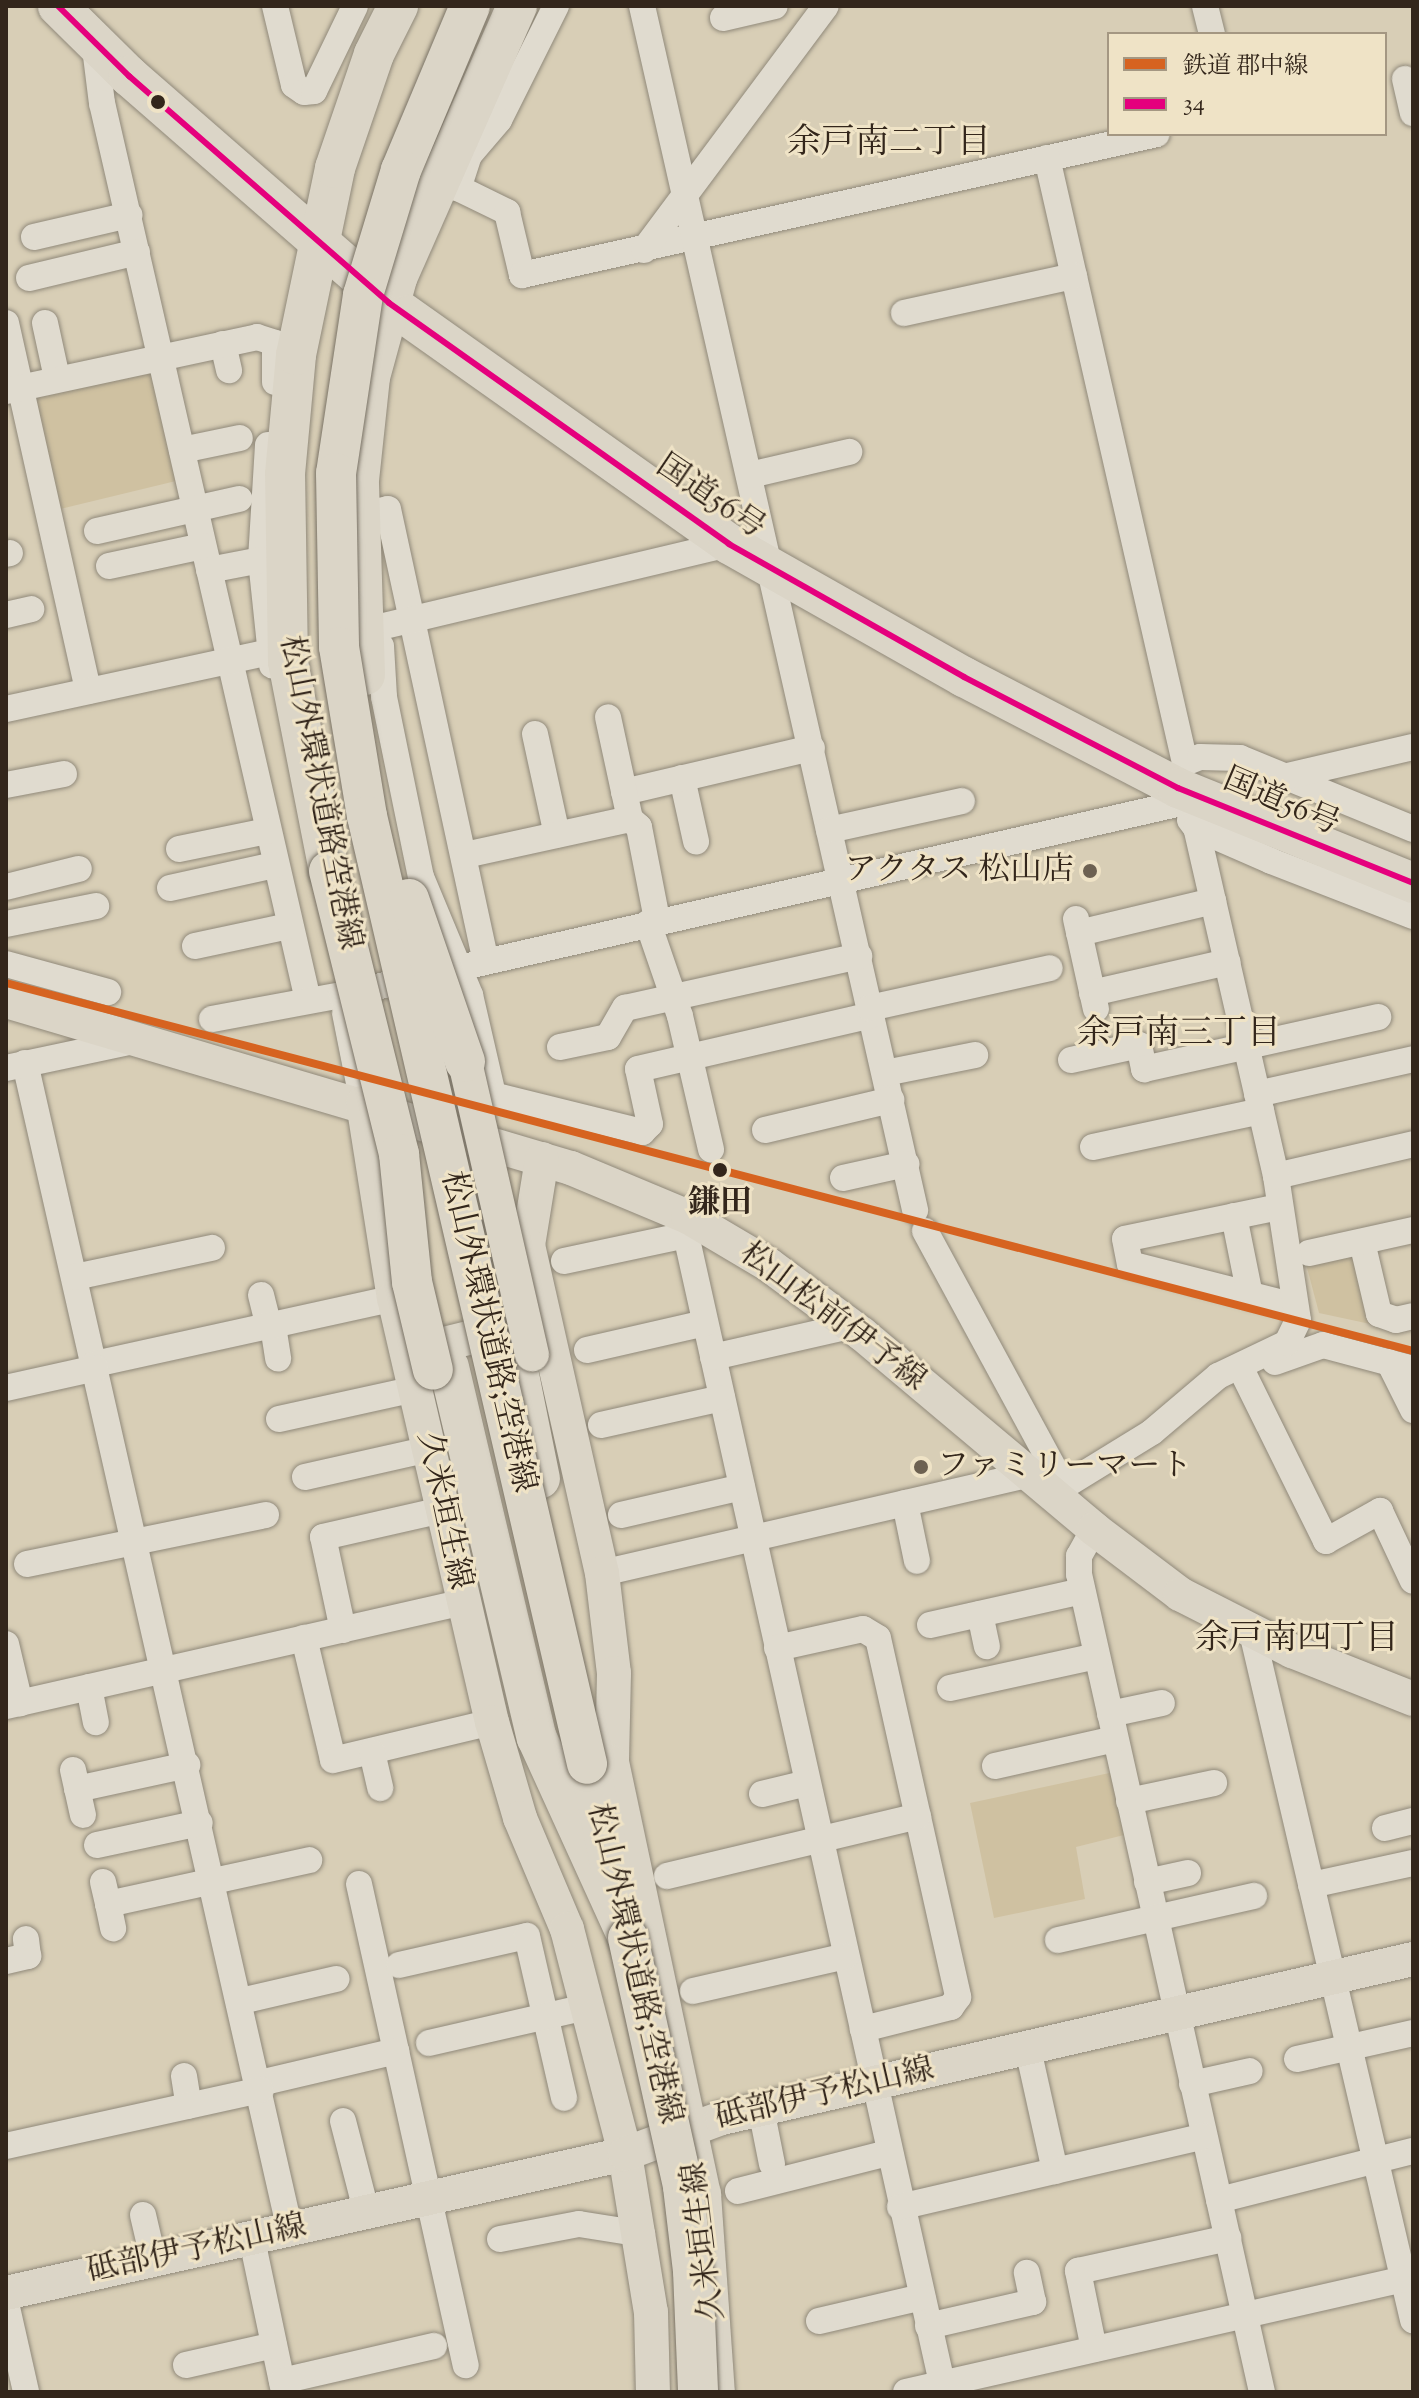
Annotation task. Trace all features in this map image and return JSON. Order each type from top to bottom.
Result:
[{"type":"highway","name":"国道56号","points":[[58,6],[94,25],[386,283],[756,550],[1180,785],[1413,883]]},
{"type":"highway","name":"松山外環状道路空港線","points":[[398,6],[374,54],[323,227],[275,475],[288,662],[329,871],[399,1154],[412,1282],[427,1369]]},
{"type":"highway","points":[[386,283],[426,104],[470,6]]},
{"type":"highway","points":[[386,283],[519,27]]},
{"type":"highway","name":"松山外環状道路空港線","points":[[386,283],[370,377],[365,496],[365,675],[412,911],[465,1062]]},
{"type":"highway","name":"松山外環状道路;空港線","points":[[386,283],[346,388],[336,473],[339,647],[350,731],[600,1763],[628,1938],[683,2187],[693,2271],[698,2392]]},
{"type":"highway","name":"国道56号","points":[[1180,785],[1413,858]]},
{"type":"highway","points":[[412,911],[517,1365],[571,1636],[600,1763]]},
{"type":"highway","points":[[399,1154],[537,1738],[628,1938]]},
{"type":"main road","name":"松山松前伊予線","points":[[6,1001],[146,1038],[542,1159],[769,1265],[1049,1483],[1094,1529],[1180,1594],[1252,1632],[1413,1699]]},
{"type":"main road","name":"久米垣生線","points":[[465,1062],[588,1601],[600,1763],[704,2194],[718,2392]]},
{"type":"main road","name":"久米垣生線","points":[[363,1103],[394,1298],[427,1369],[535,1810],[560,1909],[590,2006],[625,2154],[642,2234],[653,2392]]},
{"type":"main road","name":"久米垣生線","points":[[542,1159],[528,1245],[602,1573],[614,1673],[600,1763]]},
{"type":"main road","points":[[526,1340],[532,1303],[528,1245]]},
{"type":"main road","points":[[394,1298],[412,1329],[427,1369]]},
{"type":"main road","points":[[426,1436],[423,1372],[427,1369],[541,1335],[562,1393]]},
{"type":"main road","name":"久米垣生線","points":[[427,1369],[426,1436],[492,1722],[520,1818],[560,1909]]},
{"type":"main road","name":"砥部伊予松山線","points":[[6,2293],[251,2235],[367,2214],[625,2154],[689,2126],[1413,1959]]},
{"type":"street","points":[[82,6],[94,25],[102,103],[164,355],[206,558],[308,1000]]},
{"type":"street","points":[[275,6],[294,85],[304,92],[314,91],[355,6]]},
{"type":"street","points":[[556,6],[519,27],[499,120],[469,155],[458,188],[507,212],[522,275],[1148,136]]},
{"type":"street","points":[[642,6],[750,475],[756,550],[812,748],[920,1220],[1049,1483]]},
{"type":"street","points":[[723,18],[775,6]]},
{"type":"street","points":[[789,6],[802,38]]},
{"type":"street","points":[[644,250],[684,192],[826,6]]},
{"type":"street","points":[[1205,6],[1212,32]]},
{"type":"street","points":[[1401,80],[1413,113]]},
{"type":"street","points":[[1047,158],[1180,785],[1196,828],[1259,1102],[1300,1311],[1287,1343],[1218,1376],[1166,1421]]},
{"type":"street","points":[[34,237],[129,215]]},
{"type":"street","points":[[29,278],[137,252]]},
{"type":"street","points":[[904,313],[1074,276]]},
{"type":"street","points":[[6,323],[13,389],[88,691]]},
{"type":"street","points":[[45,323],[57,378]]},
{"type":"street","points":[[13,389],[164,355],[257,337],[270,338],[278,357],[275,475],[261,560],[270,652],[363,1103]]},
{"type":"street","points":[[223,344],[229,370]]},
{"type":"street","points":[[182,450],[240,438]]},
{"type":"street","points":[[750,475],[849,452]]},
{"type":"street","points":[[365,496],[388,509],[486,962]]},
{"type":"street","points":[[365,496],[380,627],[384,697],[402,800],[421,877],[470,995],[493,1095],[642,1132],[650,1124],[638,1069],[1050,968]]},
{"type":"street","points":[[97,531],[239,499]]},
{"type":"street","points":[[380,627],[756,550]]},
{"type":"street","points":[[109,566],[206,558],[261,560]]},
{"type":"street","points":[[6,709],[270,652]]},
{"type":"street","points":[[608,717],[630,819],[639,827],[652,922],[711,1149]]},
{"type":"street","points":[[535,734],[557,835]]},
{"type":"street","points":[[1288,776],[1413,747]]},
{"type":"street","points":[[624,792],[812,748]]},
{"type":"street","points":[[212,1019],[341,995],[841,880],[1180,785],[1200,757],[1240,758],[1413,829]]},
{"type":"street","points":[[6,785],[64,774]]},
{"type":"street","points":[[682,778],[696,841]]},
{"type":"street","points":[[829,830],[962,801]]},
{"type":"street","points":[[465,855],[630,819]]},
{"type":"street","points":[[1196,828],[1413,916]]},
{"type":"street","points":[[179,849],[267,831]]},
{"type":"street","points":[[170,888],[275,865]]},
{"type":"street","points":[[6,887],[79,869]]},
{"type":"street","points":[[1213,901],[1078,924],[1094,1002],[1227,962]]},
{"type":"street","points":[[6,924],[96,906]]},
{"type":"street","points":[[195,946],[289,926]]},
{"type":"street","points":[[560,1048],[608,1037],[625,1008],[859,956]]},
{"type":"street","points":[[6,964],[108,992]]},
{"type":"street","points":[[1071,1060],[1139,1045],[1144,1069],[1378,1017]]},
{"type":"street","points":[[146,1038],[16,1066],[75,1277],[96,1366],[261,2086],[290,2230]]},
{"type":"street","points":[[885,1073],[975,1055]]},
{"type":"street","points":[[1093,1147],[1413,1059]]},
{"type":"street","points":[[765,1130],[891,1100]]},
{"type":"street","points":[[1413,1144],[1278,1194],[1234,1216],[1125,1239],[1130,1264],[1250,1295],[1304,1325],[1401,1366],[1413,1410]]},
{"type":"street","points":[[843,1178],[906,1164]]},
{"type":"street","points":[[1278,1194],[1287,1212],[1304,1325]]},
{"type":"street","points":[[1234,1216],[1250,1295]]},
{"type":"street","points":[[564,1261],[687,1226],[705,1323],[900,2207],[943,2388]]},
{"type":"street","points":[[1309,1253],[1413,1230]]},
{"type":"street","points":[[1362,1242],[1379,1314],[1396,1320],[1413,1316]]},
{"type":"street","points":[[75,1277],[212,1248]]},
{"type":"street","points":[[261,1295],[278,1359]]},
{"type":"street","points":[[6,1388],[271,1327],[329,1305],[394,1298]]},
{"type":"street","points":[[587,1350],[705,1323]]},
{"type":"street","points":[[602,1573],[905,1503],[1083,1476],[1166,1421],[1245,1377],[1304,1325]]},
{"type":"street","points":[[713,1357],[850,1326]]},
{"type":"street","points":[[279,1419],[427,1369]]},
{"type":"street","points":[[1245,1377],[1326,1541],[1380,1511],[1405,1542],[1413,1581]]},
{"type":"street","points":[[601,1425],[722,1398]]},
{"type":"street","points":[[305,1477],[426,1436]]},
{"type":"street","points":[[621,1515],[742,1487]]},
{"type":"street","points":[[905,1503],[917,1561]]},
{"type":"street","points":[[343,1630],[323,1537],[442,1510]]},
{"type":"street","points":[[27,1564],[266,1515]]},
{"type":"street","points":[[1094,1529],[1079,1556],[1082,1591],[1262,2392]]},
{"type":"street","points":[[930,1625],[1082,1591]]},
{"type":"street","points":[[6,1644],[13,1705],[463,1602]]},
{"type":"street","points":[[980,1614],[987,1646]]},
{"type":"street","points":[[777,1648],[863,1629],[874,1632],[918,1816],[958,1997],[951,2007],[863,2029]]},
{"type":"street","points":[[1252,1632],[1375,2159],[1408,2278],[1413,2320]]},
{"type":"street","points":[[304,1638],[333,1760],[492,1722]]},
{"type":"street","points":[[950,1688],[1097,1656]]},
{"type":"street","points":[[89,1687],[96,1722]]},
{"type":"street","points":[[1008,1770],[1162,1703]]},
{"type":"street","points":[[372,1752],[380,1788]]},
{"type":"street","points":[[94,1847],[187,1765]]},
{"type":"street","points":[[762,1794],[807,1783]]},
{"type":"street","points":[[1129,1801],[1214,1783]]},
{"type":"street","points":[[667,1876],[821,1842],[918,1816]]},
{"type":"street","points":[[1385,1828],[1413,1821]]},
{"type":"street","points":[[94,1847],[200,1823]]},
{"type":"street","points":[[94,1847],[214,1881],[309,1860]]},
{"type":"street","points":[[1311,1885],[1413,1863]]},
{"type":"street","points":[[1147,1882],[1188,1873]]},
{"type":"street","points":[[359,1884],[466,2365]]},
{"type":"street","points":[[1058,1940],[1254,1896]]},
{"type":"street","points":[[411,1967],[527,1936],[564,2098]]},
{"type":"street","points":[[6,1961],[28,1956],[26,1939]]},
{"type":"street","points":[[693,1991],[846,1956]]},
{"type":"street","points":[[241,2001],[336,1980]]},
{"type":"street","points":[[429,2043],[590,2006]]},
{"type":"street","points":[[1297,2059],[1413,2033]]},
{"type":"street","points":[[1028,2049],[1055,2171]]},
{"type":"street","points":[[6,2146],[189,2106],[396,2051]]},
{"type":"street","points":[[1192,2084],[1250,2071]]},
{"type":"street","points":[[184,2076],[189,2106]]},
{"type":"street","points":[[761,2109],[772,2164]]},
{"type":"street","points":[[343,2121],[367,2214]]},
{"type":"street","points":[[900,2207],[1204,2136]]},
{"type":"street","points":[[1219,2200],[1413,2151]]},
{"type":"street","points":[[738,2191],[888,2153]]},
{"type":"street","points":[[143,2215],[153,2258]]},
{"type":"street","points":[[500,2239],[579,2224],[642,2234]]},
{"type":"street","points":[[251,2235],[283,2386],[434,2346]]},
{"type":"street","points":[[1094,2349],[1078,2271],[1228,2238]]},
{"type":"street","points":[[928,2326],[1033,2302],[1027,2273]]},
{"type":"street","points":[[906,2392],[943,2388],[1094,2349],[1408,2278]]},
{"type":"street","points":[[819,2321],[922,2297]]},
{"type":"street","points":[[6,2303],[26,2392]]},
{"type":"street","points":[[186,2365],[274,2345]]},
{"type":"shaded area","points":[[154,364],[180,480],[52,511],[26,393]]},
{"type":"shaded area","points":[[1359,1248],[1375,1325],[1319,1313],[1305,1260]]},
{"type":"shaded area","points":[[1114,1772],[1128,1834],[1076,1847],[1085,1899],[994,1918],[970,1803]]},
{"type":"rail line","name":"郡中線","points":[[6,983],[1413,1351]]},
{"type":"transit line","name":"34","points":[[58,6],[129,76],[389,303],[729,544],[964,677],[1178,788],[1413,883]]},
{"type":"place","name":"アクタス 松山店","points":[[1090,871]]},
{"type":"place","name":"鎌田","points":[[720,1170]]},
{"type":"place","name":"ファミリーマート","points":[[921,1467]]},
{"type":"district","name":"余戸南二丁目","points":[[889,144]]},
{"type":"district","name":"余戸南三丁目","points":[[1179,1035]]},
{"type":"district","name":"余戸南四丁目","points":[[1297,1640]]}]
